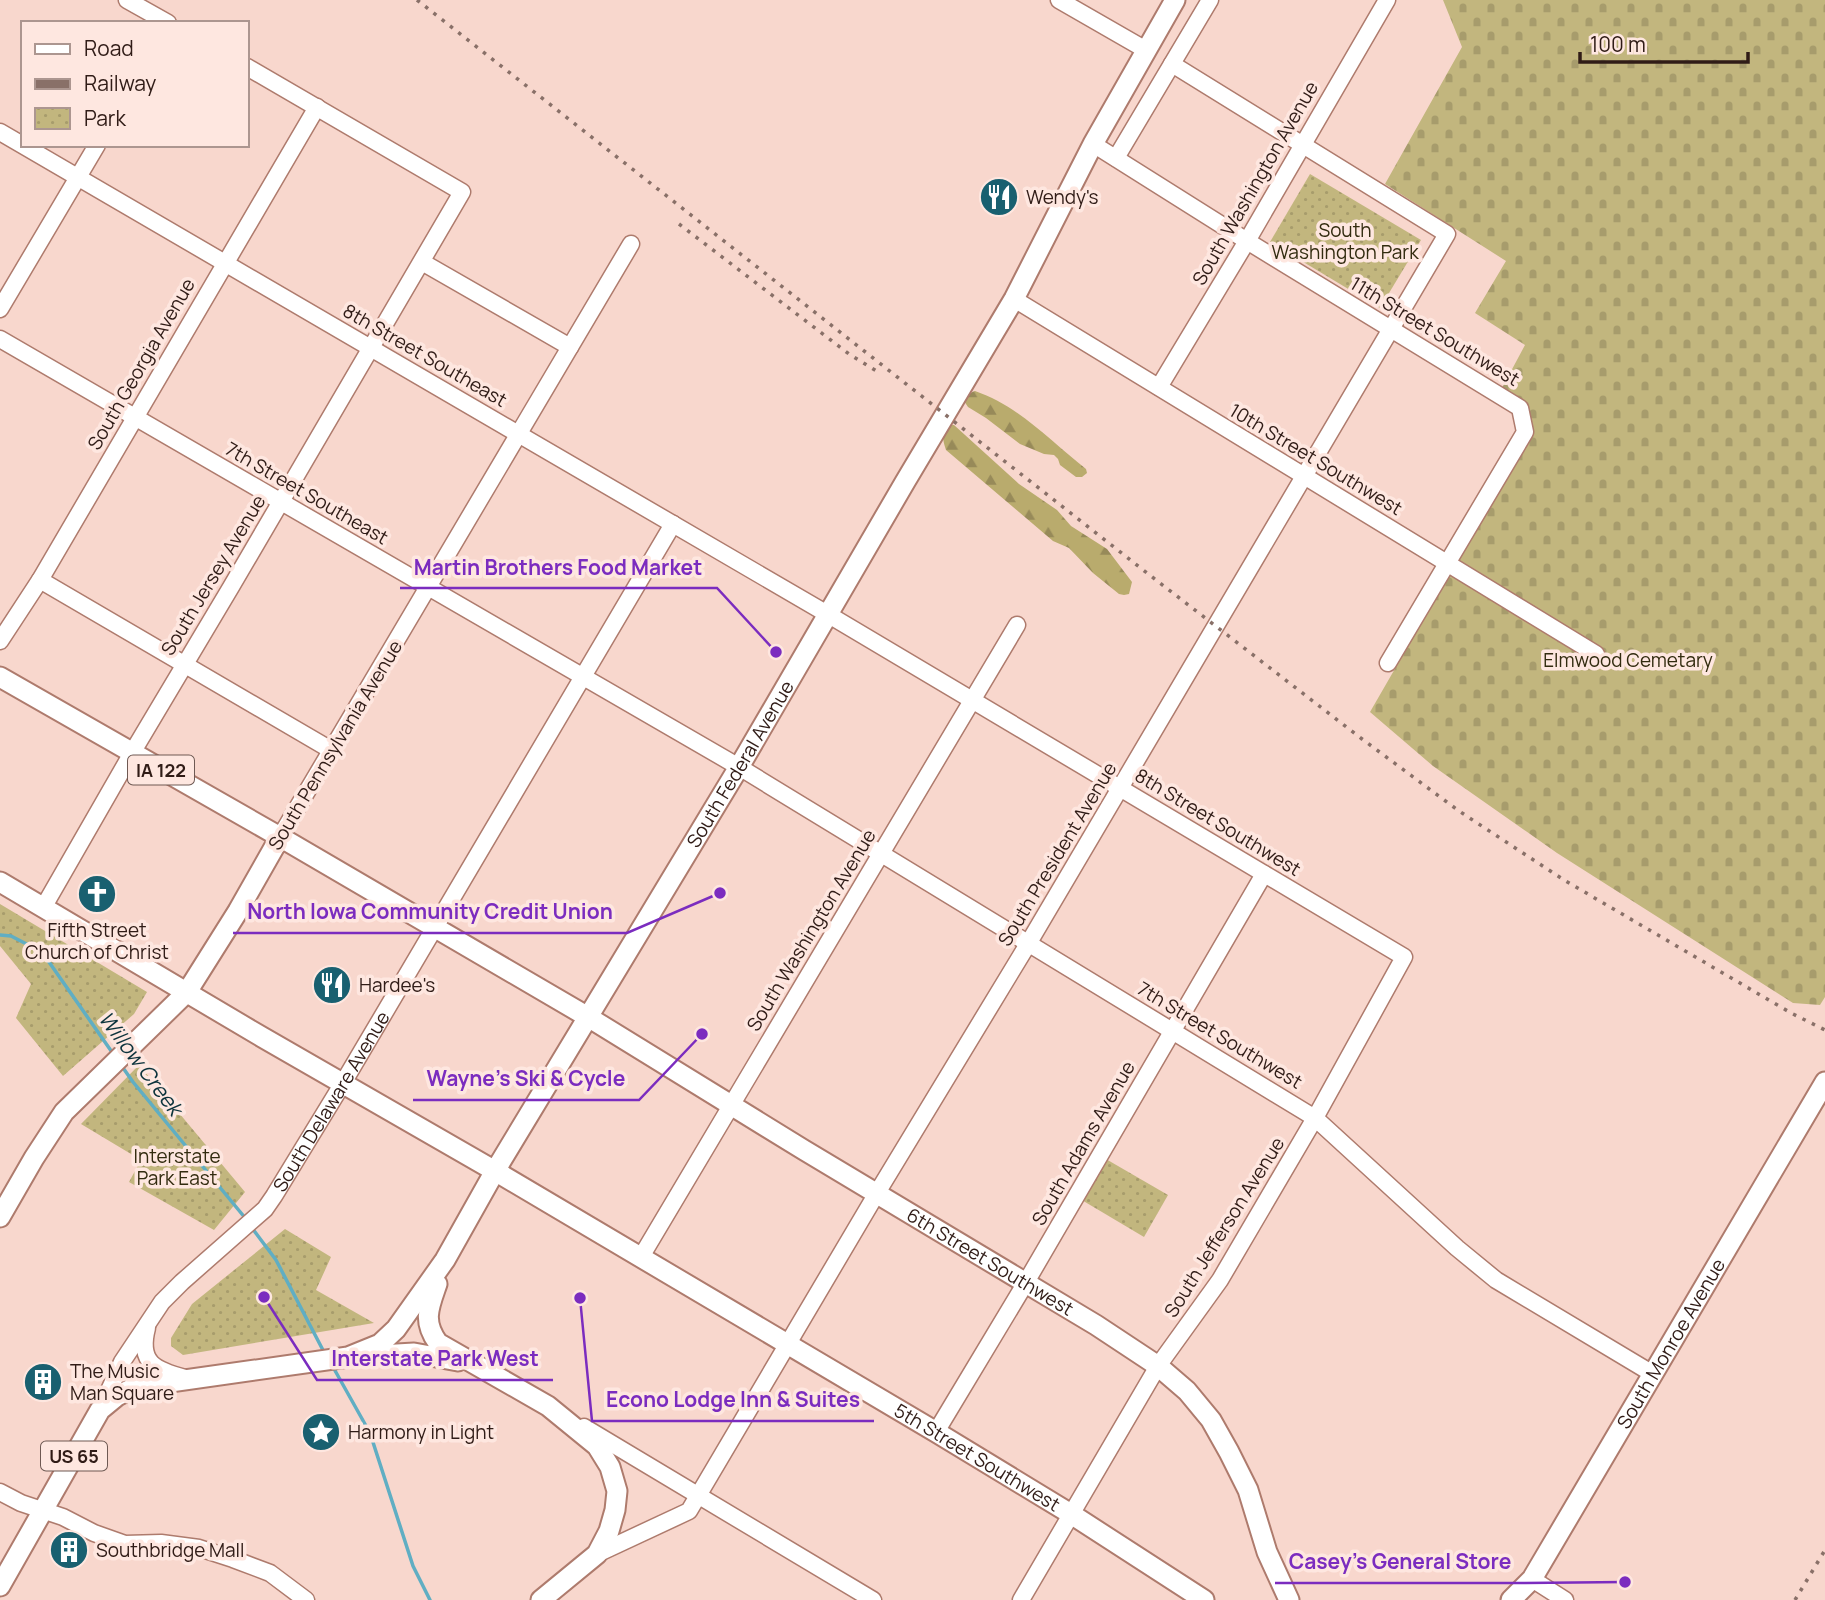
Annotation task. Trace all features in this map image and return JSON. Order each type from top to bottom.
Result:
[{"type":"main road","name":"South Federal Avenue","points":[[189,1379],[348,1357],[380,1344],[396,1329],[445,1260],[495,1171],[829,615],[1014,299],[1093,144],[1175,0]]},
{"type":"main road","name":"IA 122","points":[[0,677],[588,1017]]},
{"type":"main road","name":"South Pennsylvania Avenue","points":[[0,1217],[64,1112],[187,992],[280,837]]},
{"type":"main road","name":"5th Street Southwest","points":[[0,882],[787,1343],[1071,1514],[1204,1600]]},
{"type":"main road","name":"6th Street Southwest","points":[[588,1017],[1096,1325],[1158,1366],[1187,1391],[1211,1420],[1229,1452],[1248,1490],[1267,1552],[1289,1600]]},
{"type":"main road","name":"South Monroe Avenue","points":[[1511,1600],[1532,1579],[1825,1082]]},
{"type":"main road","name":"US 65","points":[[445,1260],[427,1311],[432,1334],[445,1348],[548,1406],[597,1446],[610,1467],[617,1491],[609,1531],[597,1554],[541,1600]]},
{"type":"main road","points":[[348,1357],[414,1353],[477,1365]]},
{"type":"main road","name":"South Delaware Avenue","points":[[0,1586],[100,1410],[117,1396],[135,1387],[189,1379]]},
{"type":"street","points":[[127,0],[164,21]]},
{"type":"street","points":[[1059,0],[1146,50]]},
{"type":"street","points":[[1116,158],[1210,0]]},
{"type":"street","name":"South Washington Avenue","points":[[1159,387],[1387,0]]},
{"type":"street","points":[[1172,64],[1303,144]]},
{"type":"street","points":[[248,68],[317,107]]},
{"type":"street","name":"South Jersey Avenue","points":[[43,908],[463,192],[317,107]]},
{"type":"street","name":"South Georgia Avenue","points":[[0,641],[40,580],[317,107]]},
{"type":"street","name":"8th Street Southeast","points":[[0,132],[21,144]]},
{"type":"street","name":"11th Street Southwest","points":[[1093,144],[1520,408],[1525,432],[1448,564]]},
{"type":"street","name":"South President Avenue","points":[[699,1494],[1028,944],[1447,234],[1303,144]]},
{"type":"street","name":"8th Street Southeast","points":[[25,147],[829,615]]},
{"type":"street","points":[[0,309],[96,147]]},
{"type":"street","name":"South Pennsylvania Avenue","points":[[280,837],[631,244]]},
{"type":"street","points":[[422,261],[570,346]]},
{"type":"street","name":"10th Street Southwest","points":[[1014,299],[1595,654]]},
{"type":"street","name":"7th Street Southeast","points":[[0,339],[739,768]]},
{"type":"street","name":"South Delaware Avenue","points":[[100,1410],[122,1362],[162,1302],[265,1209],[343,1083],[673,524]]},
{"type":"street","points":[[1388,663],[1448,564]]},
{"type":"street","points":[[40,580],[331,750]]},
{"type":"street","name":"8th Street Southwest","points":[[829,615],[1404,957]]},
{"type":"street","name":"South Washington Avenue","points":[[641,1257],[1017,625]]},
{"type":"street","name":"7th Street Southwest","points":[[739,768],[1315,1118],[1457,1248],[1496,1280],[1653,1374]]},
{"type":"street","name":"South Adams Avenue","points":[[936,1432],[1264,874]]},
{"type":"street","name":"South Jefferson Avenue","points":[[1021,1600],[1158,1366],[1220,1280],[1315,1118],[1404,957]]},
{"type":"street","points":[[148,1325],[144,1340],[149,1362],[167,1373],[189,1379]]},
{"type":"street","points":[[548,1406],[873,1600]]},
{"type":"street","points":[[0,1492],[21,1503],[63,1517],[93,1533],[125,1544],[161,1543],[199,1548],[233,1559],[270,1573],[306,1600]]},
{"type":"street","points":[[597,1554],[689,1511],[699,1494]]},
{"type":"street","points":[[1532,1579],[1566,1600]]},
{"type":"green space","name":"Elmwood Cemetary","points":[[1443,0],[1825,0],[1825,997],[1820,1005],[1793,1003],[1557,853],[1433,766],[1370,712],[1531,433],[1526,405],[1502,388],[1525,345],[1475,313],[1506,261],[1385,184],[1462,47]]},
{"type":"green space","name":"South Washington Park","points":[[1310,174],[1421,240],[1380,308],[1270,242]]},
{"type":"green space","points":[[975,391],[1006,406],[1034,425],[1086,469],[1087,473],[1076,477],[1060,465],[1054,455],[1044,454],[1020,444],[968,407],[964,401]]},
{"type":"green space","points":[[947,425],[954,425],[1019,484],[1057,510],[1071,526],[1107,549],[1132,582],[1129,594],[1119,594],[1093,573],[1069,548],[1053,541],[946,450],[943,438]]},
{"type":"green space","points":[[0,904],[147,992],[134,1014],[63,1076],[16,1018],[31,984],[0,946]]},
{"type":"green space","name":"Interstate Park East","points":[[139,1065],[245,1192],[214,1230],[129,1182],[141,1160],[81,1124]]},
{"type":"green space","points":[[1099,1155],[1168,1195],[1144,1237],[1075,1196]]},
{"type":"green space","points":[[285,1229],[331,1257],[316,1290],[374,1323],[183,1355],[171,1346],[171,1338],[192,1304]]},
{"type":"waterway","name":"Willow Creek","points":[[0,935],[11,936],[42,952],[114,1055]]},
{"type":"waterway","name":"Willow Creek","points":[[121,1065],[246,1219]]},
{"type":"waterway","name":"Willow Creek","points":[[252,1228],[276,1260],[325,1354]]},
{"type":"waterway","name":"Willow Creek","points":[[333,1367],[370,1433],[413,1566],[430,1600]]},
{"type":"railway","points":[[417,0],[1147,573],[1459,811],[1564,880],[1791,1013],[1825,1030]]},
{"type":"railway","points":[[679,224],[849,354],[878,372]]},
{"type":"railway","points":[[1795,1600],[1825,1550]]},
{"type":"place","name":"Wendy's","points":[[999,197]]},
{"type":"place","name":"Martin Brothers Food Market","points":[[776,652]]},
{"type":"place","name":"North Iowa Community Credit Union","points":[[720,893]]},
{"type":"place","name":"Fifth Street Church of Christ","points":[[97,894]]},
{"type":"place","name":"Hardee's","points":[[332,985]]},
{"type":"place","name":"Wayne's Ski & Cycle","points":[[702,1034]]},
{"type":"place","name":"Interstate Park West","points":[[264,1297]]},
{"type":"place","name":"Econo Lodge Inn & Suites","points":[[580,1298]]},
{"type":"place","name":"The Music Man Square","points":[[43,1382]]},
{"type":"place","name":"Harmony in Light","points":[[321,1432]]},
{"type":"place","name":"Southbridge Mall","points":[[69,1550]]},
{"type":"place","name":"Casey's General Store","points":[[1625,1582]]}]
